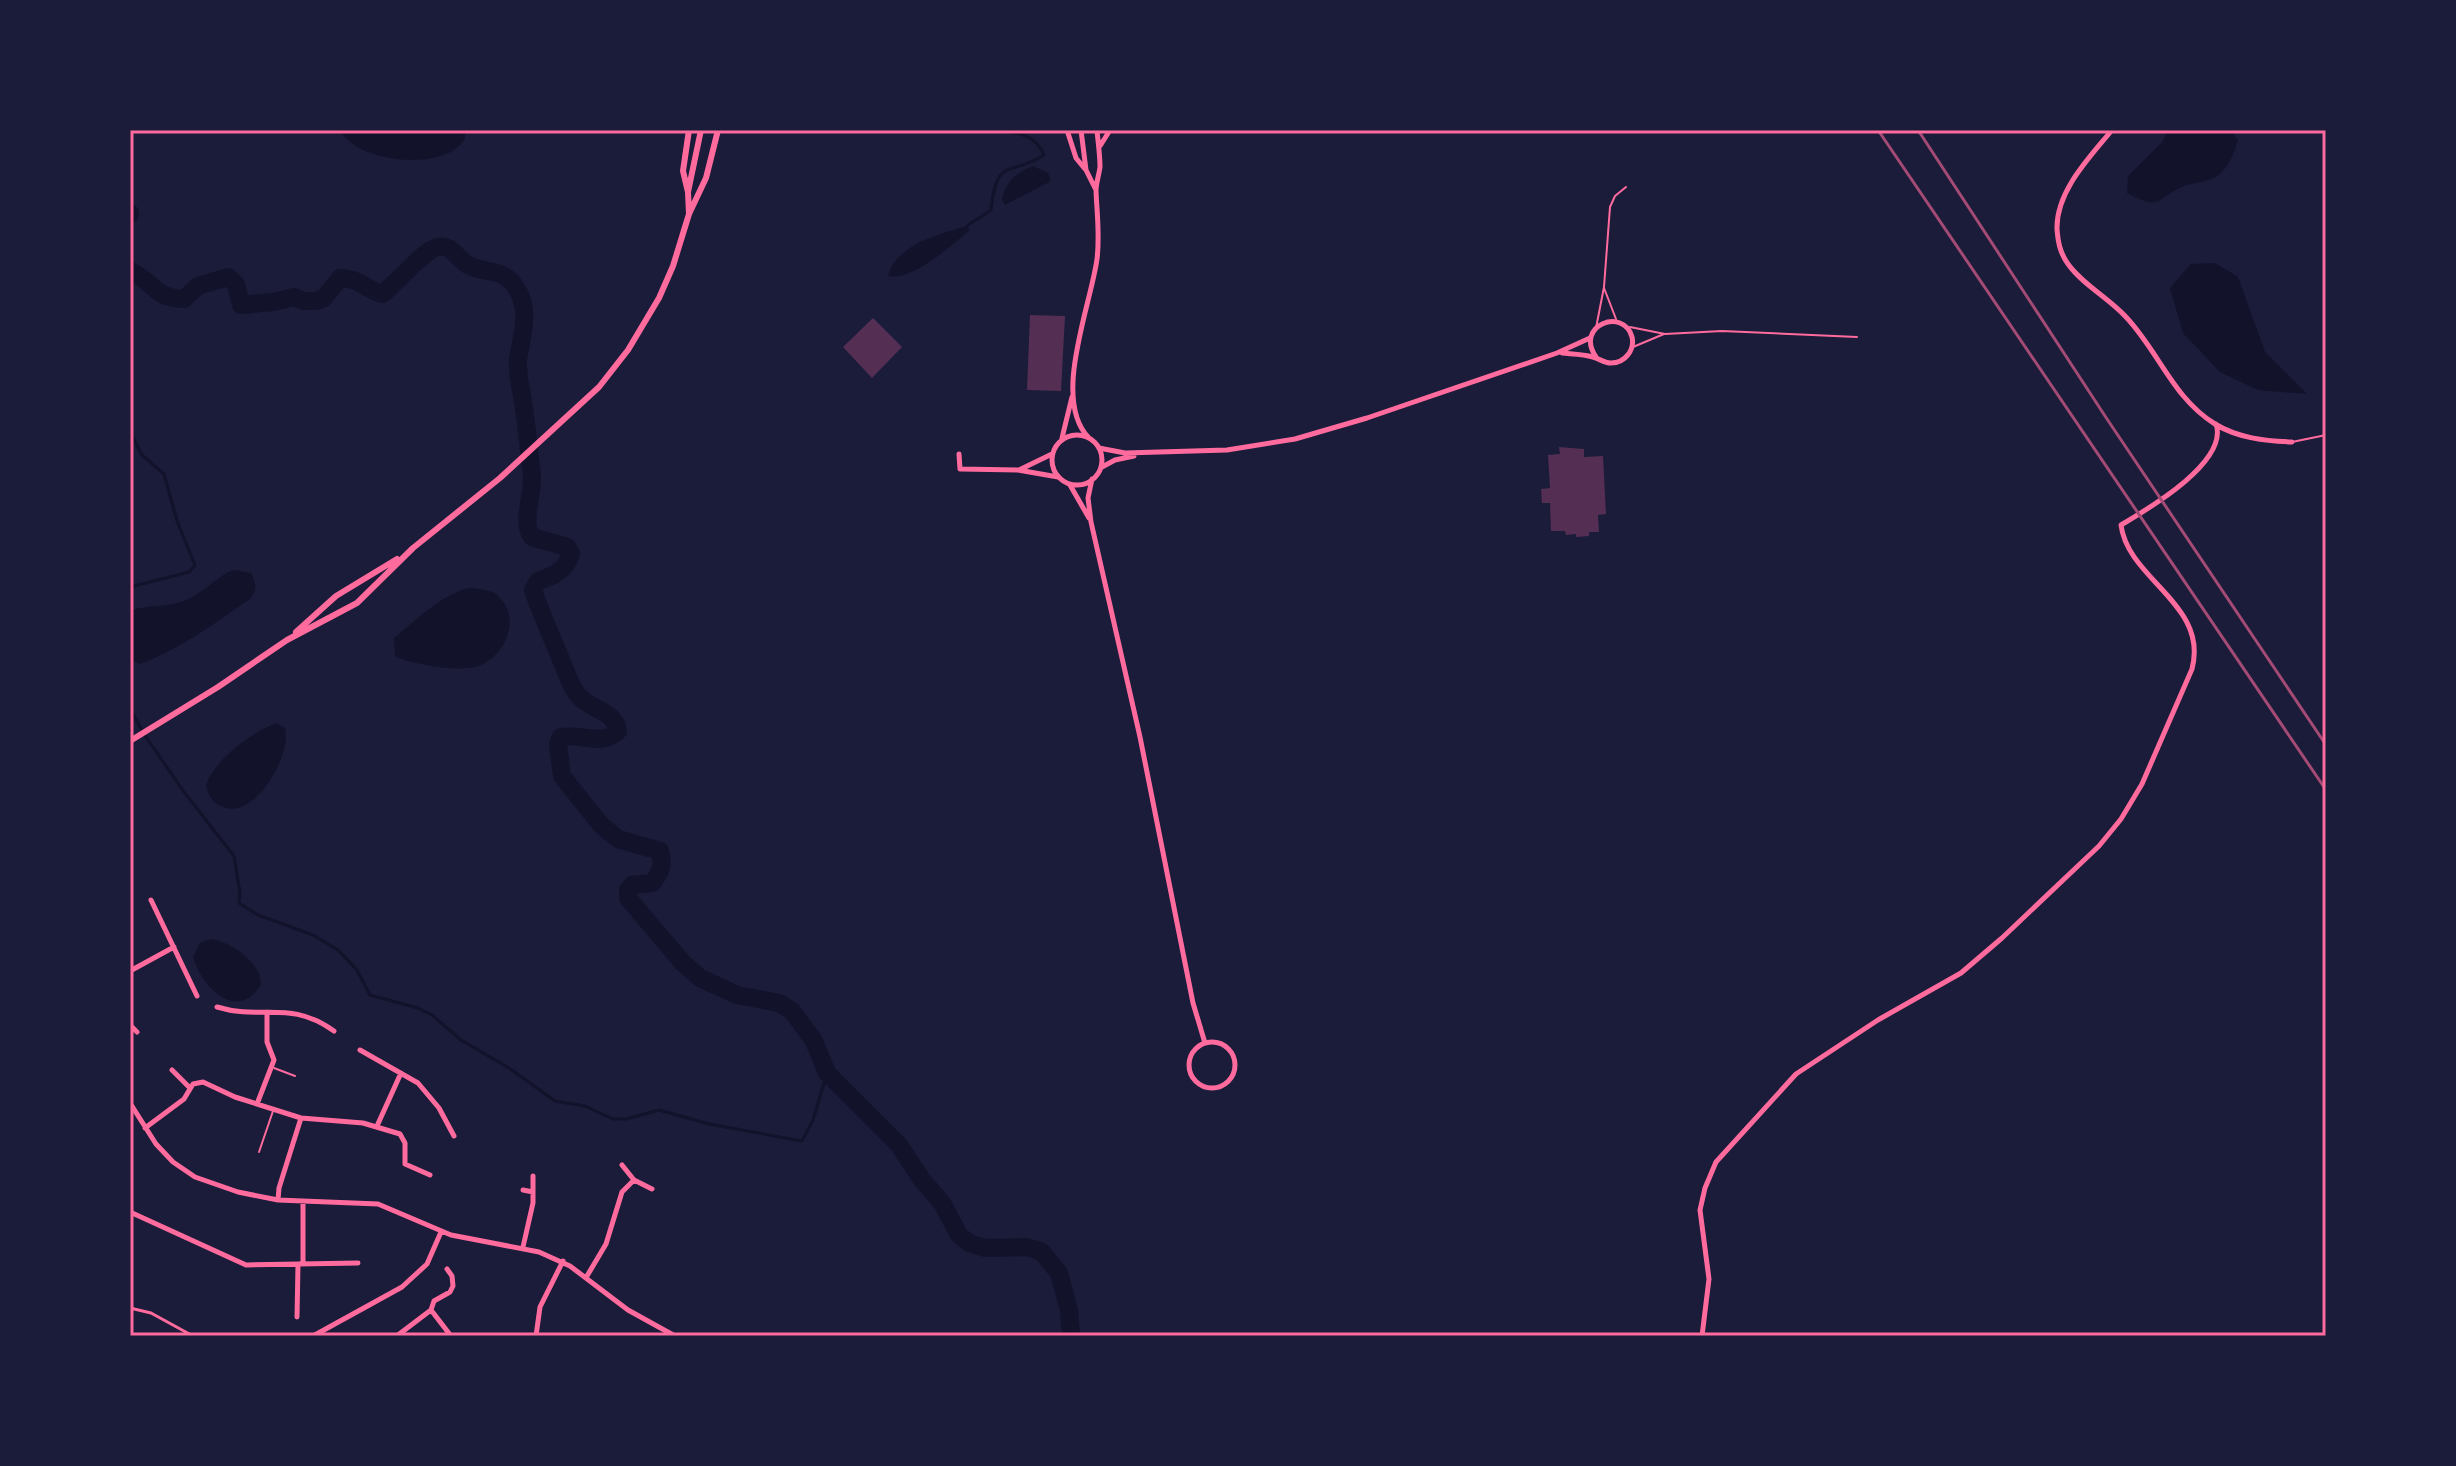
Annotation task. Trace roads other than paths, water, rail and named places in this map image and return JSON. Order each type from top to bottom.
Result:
[{"type":"street","points":[[689,130],[683,171],[689,214]]},
{"type":"street","points":[[688,192],[701,130]]},
{"type":"street","points":[[287,640],[336,596],[355,587],[413,548],[500,478],[613,372],[643,327],[673,266],[689,214],[706,178],[718,130]]},
{"type":"street","points":[[1067,130],[1076,158],[1096,190]]},
{"type":"street","points":[[1081,130],[1086,170]]},
{"type":"street","points":[[1018,470],[1052,454],[1062,439],[1074,389],[1078,338],[1097,259],[1099,223],[1096,190],[1100,167],[1097,130]]},
{"type":"street","points":[[1099,149],[1110,130]]},
{"type":"street","points":[[2112,130],[2082,167],[2061,202],[2057,226],[2061,251],[2071,268],[2132,323],[2183,397],[2216,424],[2242,436],[2292,442]]},
{"type":"street","points":[[1604,323],[1622,324],[1632,338],[1626,357],[1615,363],[1596,357],[1590,346],[1595,329],[1604,323]]},
{"type":"street","points":[[1099,448],[1147,454],[1227,450],[1295,439],[1367,418],[1557,353],[1590,338]]},
{"type":"street","points":[[1557,353],[1596,357]]},
{"type":"street","points":[[1074,389],[1079,423],[1099,448],[1102,458],[1100,468],[1092,479],[1088,498],[1091,522],[1140,737],[1193,1003],[1205,1043]]},
{"type":"street","points":[[1702,1336],[1709,1279],[1700,1210],[1716,1162],[1796,1074],[1878,1020],[1961,973],[2002,938],[2099,846],[2121,819],[2142,784],[2192,669],[2196,652],[2193,634],[2180,611],[2128,547],[2121,525],[2180,485],[2209,456],[2218,435],[2216,424]]},
{"type":"street","points":[[1062,439],[1073,435],[1089,438]]},
{"type":"street","points":[[959,454],[960,469],[1018,470],[1081,484],[1092,479]]},
{"type":"street","points":[[1052,454],[1053,467],[1059,478]]},
{"type":"street","points":[[1100,468],[1115,460],[1147,454]]},
{"type":"street","points":[[1069,483],[1091,522]]},
{"type":"street","points":[[130,741],[287,640],[357,603],[413,548]]},
{"type":"street","points":[[151,900],[197,996]]},
{"type":"street","points":[[130,971],[174,947]]},
{"type":"street","points":[[217,1007],[299,1012],[321,1021],[334,1031]]},
{"type":"street","points":[[257,1104],[274,1060],[267,1042],[267,1012]]},
{"type":"street","points":[[130,1025],[137,1032]]},
{"type":"street","points":[[1213,1042],[1227,1047],[1235,1061],[1229,1081],[1217,1088],[1202,1086],[1191,1075],[1193,1052],[1205,1043],[1213,1042]]},
{"type":"street","points":[[360,1050],[418,1083],[439,1108],[454,1136]]},
{"type":"street","points":[[172,1070],[190,1088]]},
{"type":"street","points":[[377,1126],[401,1073]]},
{"type":"street","points":[[145,1128],[184,1099],[197,1081],[301,1118],[377,1126],[400,1134],[405,1143],[405,1164],[430,1175]]},
{"type":"street","points":[[130,1103],[164,1153],[195,1177],[238,1192],[278,1200],[378,1204],[441,1232],[523,1247],[563,1261],[587,1276],[628,1310],[675,1336]]},
{"type":"street","points":[[278,1200],[301,1118]]},
{"type":"street","points":[[622,1165],[634,1180],[652,1189]]},
{"type":"street","points":[[523,1247],[530,1219],[533,1176]]},
{"type":"street","points":[[587,1276],[606,1244],[622,1192],[634,1180]]},
{"type":"street","points":[[523,1190],[533,1192]]},
{"type":"street","points":[[297,1317],[303,1202]]},
{"type":"street","points":[[130,1212],[246,1265],[358,1263]]},
{"type":"street","points":[[313,1336],[402,1287],[427,1264],[441,1232]]},
{"type":"street","points":[[536,1336],[540,1307],[563,1261]]},
{"type":"street","points":[[398,1335],[431,1310],[434,1301],[450,1292],[452,1276],[447,1269]]},
{"type":"street","points":[[130,1308],[151,1313],[193,1336]]},
{"type":"street","points":[[431,1310],[451,1336]]},
{"type":"lane","points":[[1595,329],[1604,287],[1610,207],[1615,196],[1626,187]]},
{"type":"lane","points":[[1604,287],[1610,307],[1622,324],[1665,334],[1722,331],[1857,337]]},
{"type":"lane","points":[[1631,348],[1665,334]]},
{"type":"lane","points":[[2292,442],[2326,435]]},
{"type":"lane","points":[[272,1068],[295,1076]]},
{"type":"lane","points":[[259,1152],[273,1110]]},
{"type":"waterway","points":[[968,225],[991,210],[1001,174],[1044,155],[1029,137],[990,130]]},
{"type":"waterway","points":[[130,271],[173,298],[184,299],[198,286],[228,277],[236,284],[241,305],[294,297],[316,301],[324,298],[340,278],[352,280],[382,294],[432,249],[443,247],[468,265],[502,275],[514,284],[524,309],[518,366],[532,476],[527,516],[529,531],[532,537],[567,547],[571,554],[563,568],[538,581],[533,590],[575,690],[582,699],[612,718],[618,731],[612,736],[598,739],[561,737],[558,745],[562,776],[601,825],[618,839],[660,851],[660,872],[652,883],[632,885],[628,898],[682,962],[700,978],[737,995],[779,1003],[792,1011],[814,1041],[827,1073],[899,1145],[942,1203],[959,1235],[969,1243],[985,1248],[1027,1247],[1042,1252],[1059,1273],[1069,1310],[1071,1336]]},
{"type":"waterway","points":[[130,432],[142,455],[164,474],[177,521],[195,565],[189,572],[130,587]]},
{"type":"waterway","points":[[130,708],[184,792],[234,856],[239,903],[258,915],[313,935],[338,950],[357,970],[370,995],[432,1015],[461,1040],[509,1068],[555,1101],[585,1106],[613,1119],[626,1119],[659,1110],[709,1124],[802,1141],[813,1120],[827,1073]]},
{"type":"railway","points":[[1878,130],[2326,790]]},
{"type":"railway","points":[[1918,130],[2326,745]]}]
